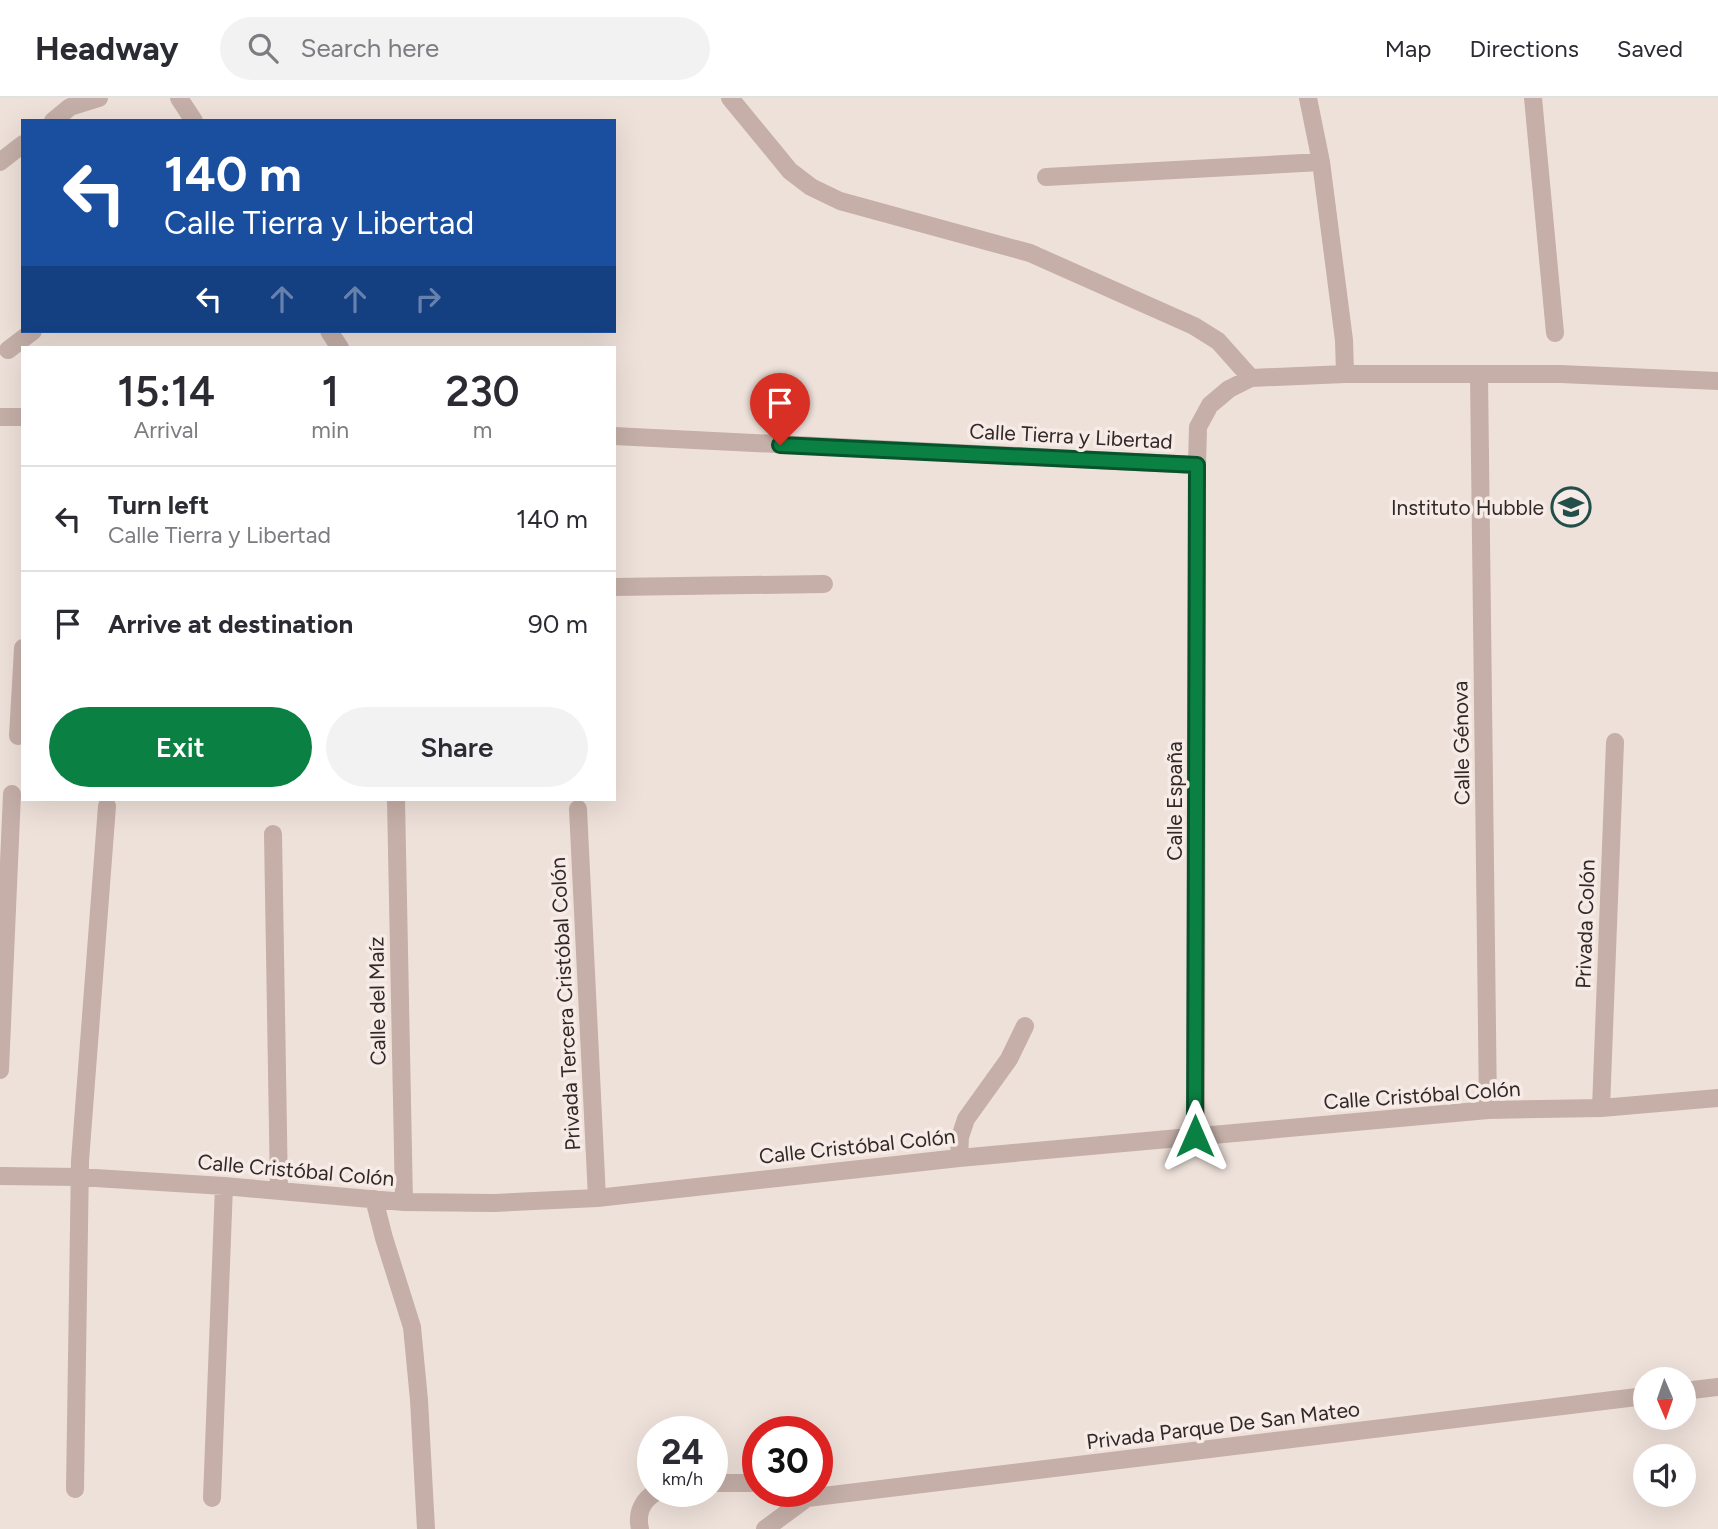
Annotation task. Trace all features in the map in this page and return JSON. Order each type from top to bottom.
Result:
[{"type":"street","points":[[70,114],[99,98]]},
{"type":"street","points":[[166,98],[180,98],[193,119]]},
{"type":"street","points":[[730,98],[790,171],[811,187],[840,201],[1030,253],[1142,301],[1218,341],[1251,378]]},
{"type":"street","points":[[1308,98],[1321,162],[1345,340],[1345,374]]},
{"type":"street","points":[[1532,98],[1555,333]]},
{"type":"street","points":[[0,162],[21,146]]},
{"type":"street","points":[[1046,177],[1321,162]]},
{"type":"street","points":[[8,350],[30,333]]},
{"type":"street","name":"Calle Tierra y Libertad","points":[[616,436],[1197,465],[1198,426],[1210,405],[1229,389],[1251,378],[1345,374],[1561,374],[1718,381]]},
{"type":"street","name":"Calle Génova","points":[[1479,375],[1488,1110]]},
{"type":"street","points":[[0,417],[21,416]]},
{"type":"street","name":"Calle España","points":[[1195,1136],[1197,465]]},
{"type":"street","points":[[616,587],[824,584]]},
{"type":"street","points":[[19,736],[21,692]]},
{"type":"street","name":"Privada Colón","points":[[1601,1108],[1615,742]]},
{"type":"street","points":[[0,1070],[12,794]]},
{"type":"street","name":"Calle del Maíz","points":[[396,801],[404,1202]]},
{"type":"street","points":[[75,1489],[79,1177],[107,806]]},
{"type":"street","name":"Privada Tercera Cristóbal Colón","points":[[578,809],[597,1198]]},
{"type":"street","points":[[274,834],[279,1190]]},
{"type":"street","points":[[958,1158],[960,1137],[966,1119],[1009,1059],[1025,1026]]},
{"type":"street","name":"Calle Cristóbal Colón","points":[[0,1176],[79,1177],[224,1186],[404,1202],[494,1203],[597,1198],[958,1158],[1488,1110],[1601,1108],[1718,1098]]},
{"type":"street","points":[[212,1498],[224,1186]]},
{"type":"street","points":[[374,1199],[412,1326],[426,1529]]},
{"type":"street","points":[[1696,1390],[1718,1387]]},
{"type":"street","name":"Privada Parque De San Mateo","points":[[833,1495],[1633,1397]]},
{"type":"street","points":[[640,1529],[638,1522],[642,1507]]},
{"type":"street","name":"Privada Parque De San Mateo","points":[[765,1529],[795,1507]]},
{"type":"place","name":"Instituto Hubble","points":[[1571,507]]},
{"type":"route","points":[[780,445],[1197,465],[1195,1136]]}]
